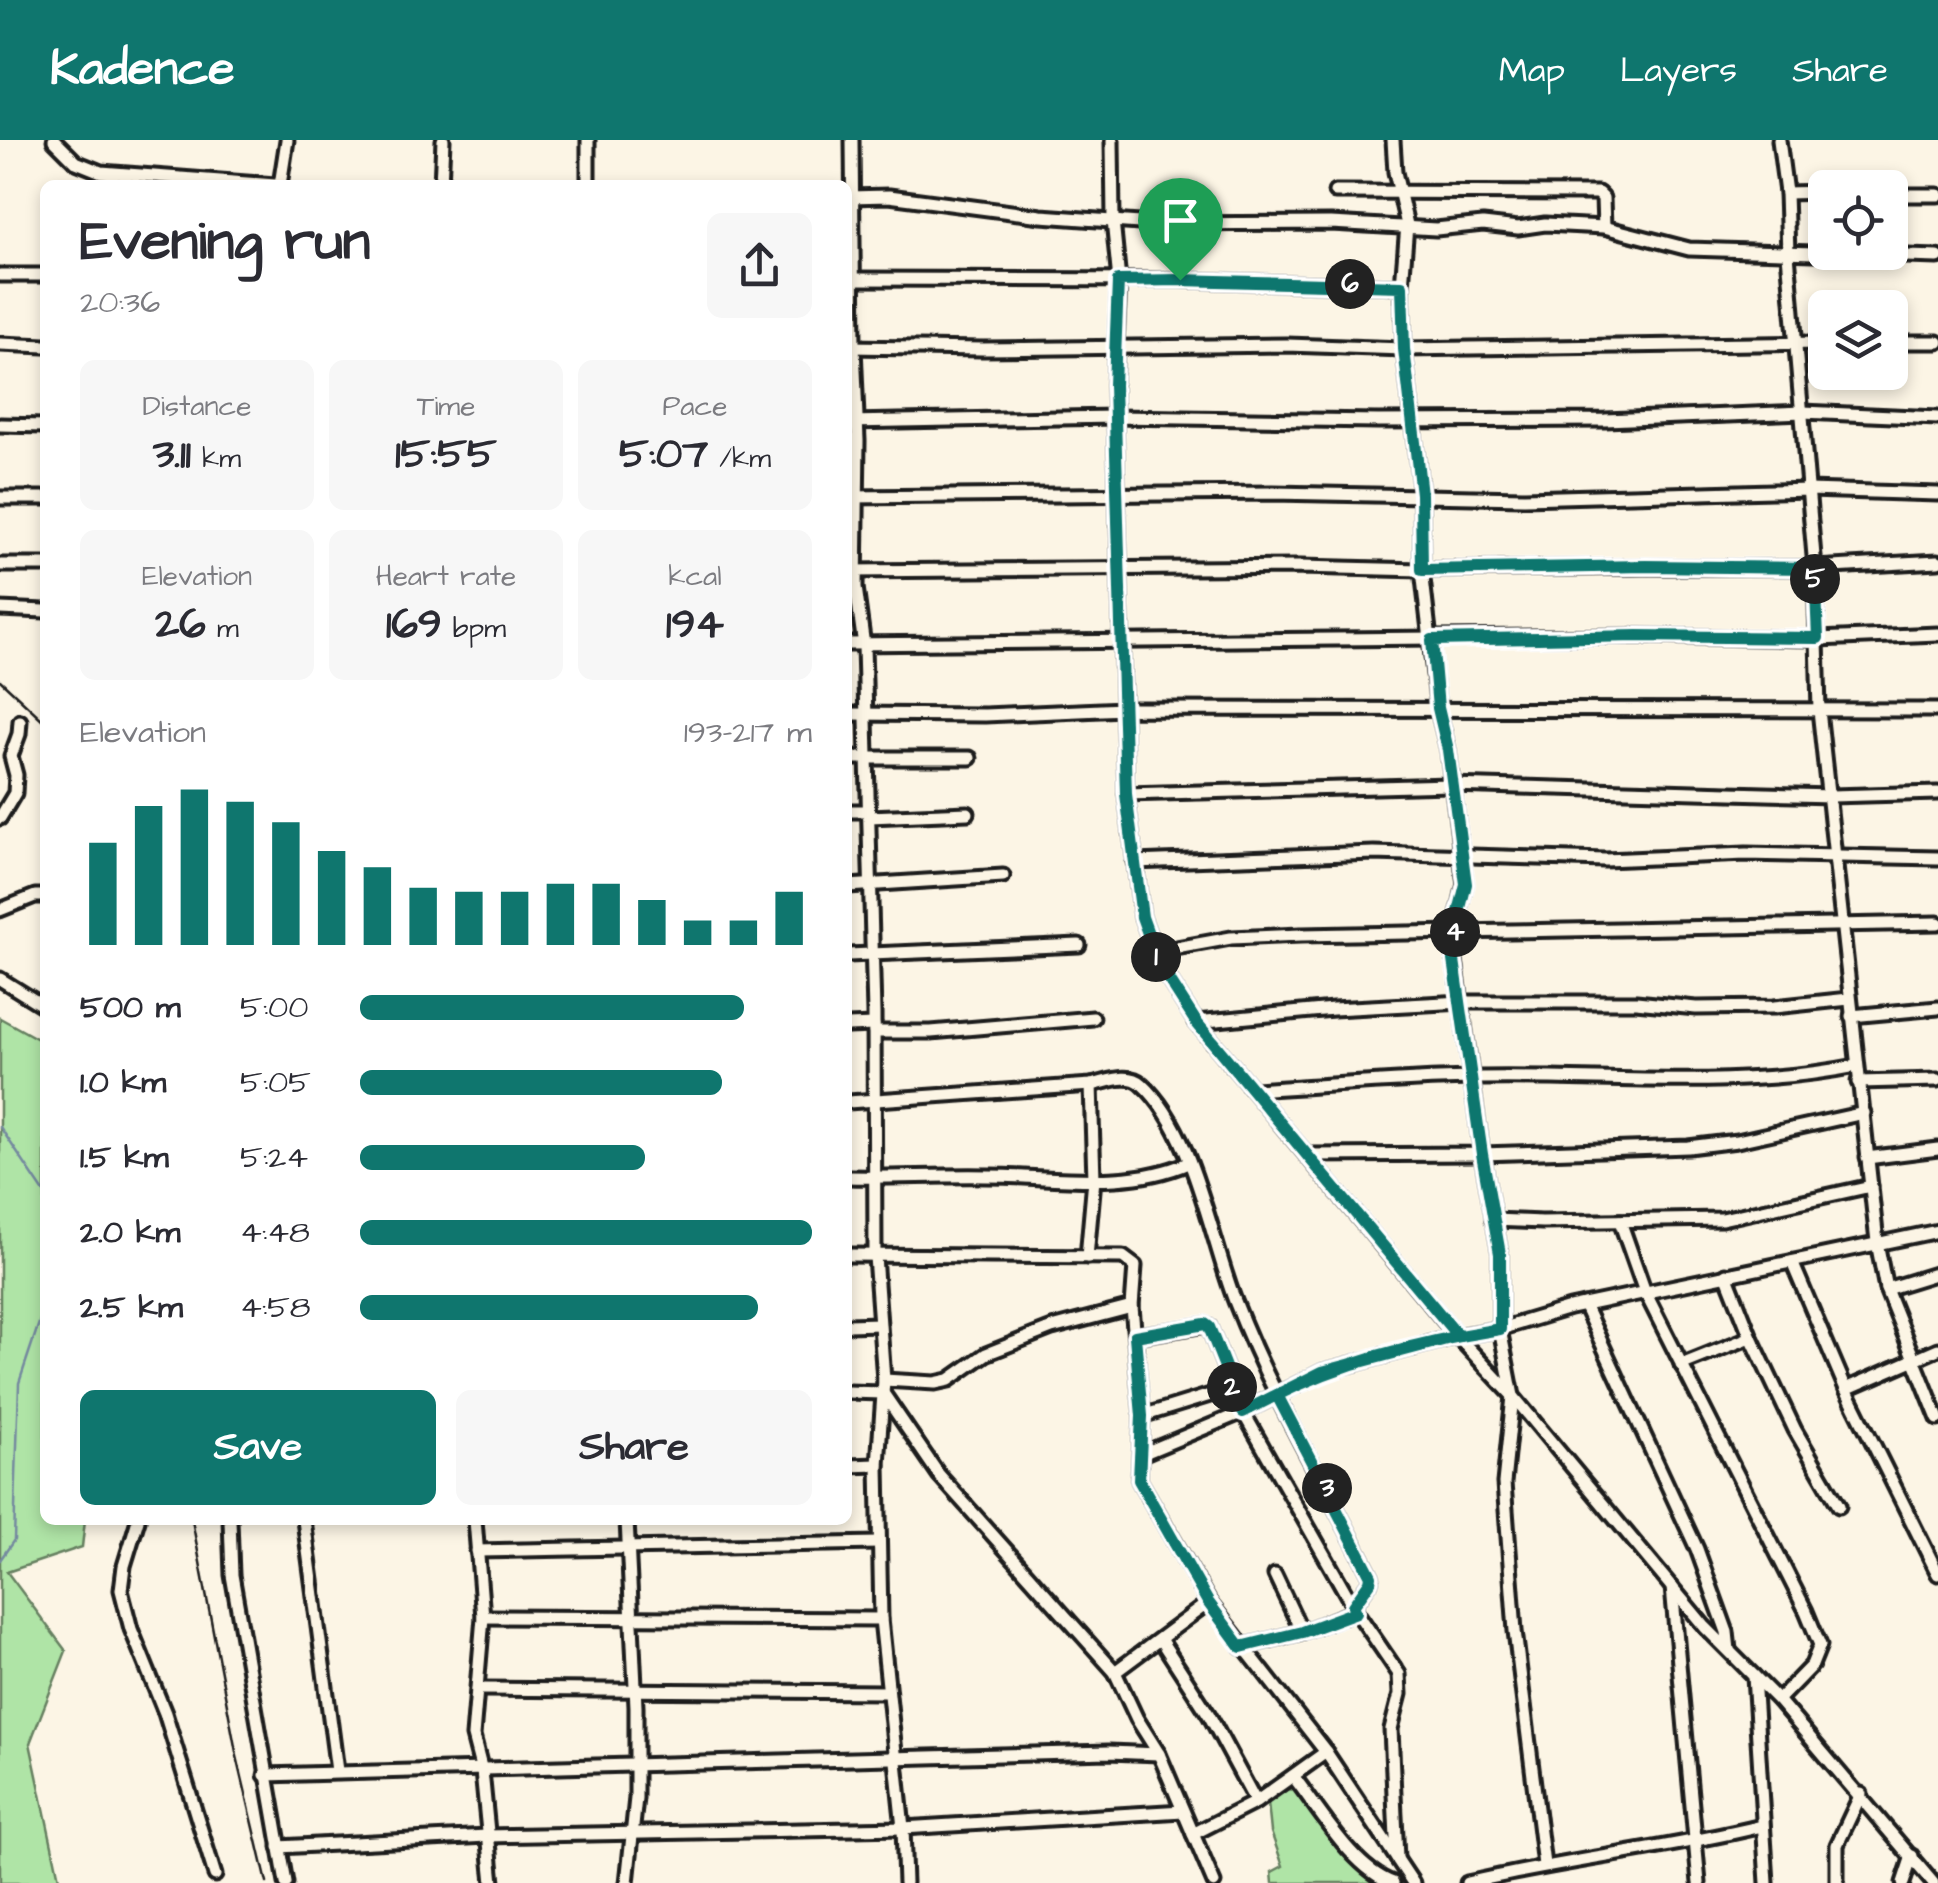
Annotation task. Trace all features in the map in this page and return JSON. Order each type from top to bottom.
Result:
[{"type":"street","points":[[54,140],[88,169],[120,180]]},
{"type":"street","points":[[278,180],[287,140]]},
{"type":"street","points":[[441,180],[443,140]]},
{"type":"street","points":[[588,140],[588,180]]},
{"type":"street","points":[[851,180],[852,140]]},
{"type":"street","points":[[1112,140],[1126,794],[1142,917],[1157,958],[1196,1022],[1458,1336],[1672,1587],[1861,1794],[1933,1883]]},
{"type":"street","points":[[1394,140],[1395,172],[1407,226],[1402,286],[1404,349],[1421,494],[1422,570],[1438,708],[1448,750],[1466,884],[1454,932],[1454,960],[1500,1254],[1500,1329],[1513,1396],[1504,1483],[1515,1631],[1544,1865]]},
{"type":"street","points":[[1779,140],[1815,568],[1819,710],[1877,1242],[1886,1289],[1938,1419]]},
{"type":"street","points":[[1335,192],[1598,193],[1603,198],[1604,226]]},
{"type":"street","points":[[1786,192],[1808,192]]},
{"type":"street","points":[[1908,195],[1938,195]]},
{"type":"street","points":[[852,197],[889,196],[1041,216],[1154,224],[1264,222],[1436,229],[1483,224],[1518,228],[1545,224],[1604,226],[1689,249],[1938,257]]},
{"type":"street","points":[[0,275],[40,275]]},
{"type":"street","points":[[852,279],[1402,286]]},
{"type":"street","points":[[1908,342],[1938,342]]},
{"type":"street","points":[[852,347],[1287,344],[1404,349],[1808,343]]},
{"type":"street","points":[[0,344],[40,346]]},
{"type":"street","points":[[852,384],[852,571],[864,646],[873,954],[875,1256],[884,1386],[878,1465],[881,1619],[905,1883]]},
{"type":"street","points":[[853,422],[1115,416],[1698,419],[1803,412],[1938,418]]},
{"type":"street","points":[[0,425],[40,426]]},
{"type":"street","points":[[853,497],[1118,493],[1524,498],[1808,490],[1938,494]]},
{"type":"street","points":[[0,498],[40,498]]},
{"type":"street","points":[[852,571],[1815,568],[1938,561]]},
{"type":"street","points":[[0,566],[40,564]]},
{"type":"street","points":[[0,609],[40,610]]},
{"type":"street","points":[[852,644],[1938,634]]},
{"type":"street","points":[[852,714],[985,715],[1124,709],[1938,710]]},
{"type":"street","points":[[0,818],[15,794],[11,756],[20,734],[20,722]]},
{"type":"street","points":[[852,758],[970,758]]},
{"type":"street","points":[[1126,794],[1450,784],[1831,796],[1938,794]]},
{"type":"street","points":[[852,812],[968,813]]},
{"type":"street","points":[[1134,862],[1374,853],[1605,860],[1833,854],[1938,858]]},
{"type":"street","points":[[852,886],[1003,876]]},
{"type":"street","points":[[0,910],[40,895]]},
{"type":"street","points":[[1157,958],[1230,938],[1938,923]]},
{"type":"street","points":[[852,955],[1079,944]]},
{"type":"street","points":[[0,979],[40,1005]]},
{"type":"street","points":[[1196,1022],[1462,1002],[1636,1002],[1696,1008],[1774,1006],[1849,998]]},
{"type":"street","points":[[1851,1016],[1938,1008]]},
{"type":"street","points":[[852,1026],[931,1032],[1093,1018]]},
{"type":"street","points":[[1253,1090],[1473,1078],[1742,1080],[1856,1066]]},
{"type":"street","points":[[852,1102],[1091,1085],[1127,1077],[1138,1080],[1150,1093],[1175,1131],[1234,1300],[1277,1395],[1371,1576],[1355,1609],[1302,1632],[1241,1647]]},
{"type":"street","points":[[1858,1082],[1938,1080]]},
{"type":"street","points":[[1087,1257],[1094,1179],[1091,1085]]},
{"type":"street","points":[[1307,1155],[1688,1147],[1864,1114]]},
{"type":"street","points":[[1868,1158],[1938,1149]]},
{"type":"street","points":[[852,1177],[1094,1179],[1148,1174],[1188,1163]]},
{"type":"street","points":[[1492,1220],[1722,1219],[1871,1186]]},
{"type":"street","points":[[1620,1221],[1645,1292],[1820,1645],[1812,1665],[1778,1700]]},
{"type":"street","points":[[1142,1454],[1243,1412],[1322,1372],[1584,1305],[1938,1232]]},
{"type":"street","points":[[852,1255],[1131,1260],[1135,1266],[1132,1308],[1142,1416],[1139,1480],[1208,1602],[1326,1752],[1413,1883]]},
{"type":"street","points":[[1792,1262],[1846,1389],[1938,1574]]},
{"type":"street","points":[[1886,1289],[1938,1273]]},
{"type":"street","points":[[1726,1274],[1795,1430],[1839,1506]]},
{"type":"street","points":[[1584,1305],[1697,1548],[1730,1651]]},
{"type":"street","points":[[852,1391],[950,1380],[986,1354],[1052,1328],[1132,1308]]},
{"type":"street","points":[[852,1325],[879,1324]]},
{"type":"street","points":[[1135,1336],[1205,1324],[1211,1330],[1243,1412],[1355,1609],[1399,1674],[1400,1694],[1391,1743],[1398,1858]]},
{"type":"street","points":[[1681,1365],[1751,1337]]},
{"type":"street","points":[[1846,1389],[1938,1349]]},
{"type":"street","points":[[884,1386],[939,1474],[1115,1672],[1159,1754],[1214,1883]]},
{"type":"street","points":[[1142,1416],[1232,1388]]},
{"type":"street","points":[[852,1466],[878,1465]]},
{"type":"street","points":[[136,1525],[121,1590],[131,1629],[165,1713],[215,1875]]},
{"type":"street","points":[[230,1525],[232,1575],[286,1883]]},
{"type":"street","points":[[305,1525],[337,1771]]},
{"type":"street","points":[[475,1525],[482,1617],[474,1736],[482,1771],[493,1883]]},
{"type":"street","points":[[627,1525],[636,1692],[634,1834],[627,1883]]},
{"type":"street","points":[[478,1551],[880,1543]]},
{"type":"street","points":[[1276,1575],[1302,1632]]},
{"type":"street","points":[[1672,1587],[1699,1883]]},
{"type":"street","points":[[1115,1672],[1208,1602]]},
{"type":"street","points":[[482,1617],[881,1619]]},
{"type":"street","points":[[1160,1639],[1209,1715],[1256,1802]]},
{"type":"street","points":[[1754,1676],[1768,1883]]},
{"type":"street","points":[[478,1689],[887,1692]]},
{"type":"street","points":[[266,1775],[1109,1752],[1159,1754]]},
{"type":"street","points":[[1193,1834],[1256,1802],[1326,1752]]},
{"type":"street","points":[[1293,1776],[1359,1861],[1380,1879],[1393,1883]]},
{"type":"street","points":[[1837,1883],[1837,1845],[1861,1794]]},
{"type":"street","points":[[279,1847],[487,1836],[903,1828],[1184,1811]]},
{"type":"street","points":[[1467,1883],[1544,1865],[1696,1842],[1762,1826]]},
{"type":"street","points":[[1903,1883],[1912,1856]]},
{"type":"green space","points":[[0,1018],[40,1040],[40,1525],[84,1525],[82,1547],[7,1572],[66,1651],[30,1743],[60,1883],[0,1883]]},
{"type":"green space","points":[[1283,1788],[1301,1792],[1361,1871],[1387,1883],[1273,1883],[1272,1872],[1283,1866],[1271,1832],[1268,1803]]},
{"type":"waterway","points":[[0,1127],[40,1187]]},
{"type":"waterway","points":[[0,1560],[14,1540],[19,1383],[40,1320]]},
{"type":"railway","points":[[0,680],[40,717]]},
{"type":"railway","points":[[193,1525],[236,1752],[267,1883]]},
{"type":"route","points":[[1180,280],[1118,281],[1114,385],[1126,794],[1142,917],[1159,964],[1196,1022],[1458,1336],[1322,1372],[1243,1412],[1205,1324],[1135,1336],[1142,1416],[1139,1480],[1208,1602],[1241,1647],[1302,1632],[1356,1612],[1353,1606],[1371,1576],[1277,1395],[1322,1372],[1458,1336],[1500,1329],[1500,1254],[1454,960],[1454,932],[1466,884],[1448,750],[1438,708],[1432,640],[1818,638],[1815,568],[1422,570],[1421,494],[1410,420],[1402,286],[1180,280]]}]
